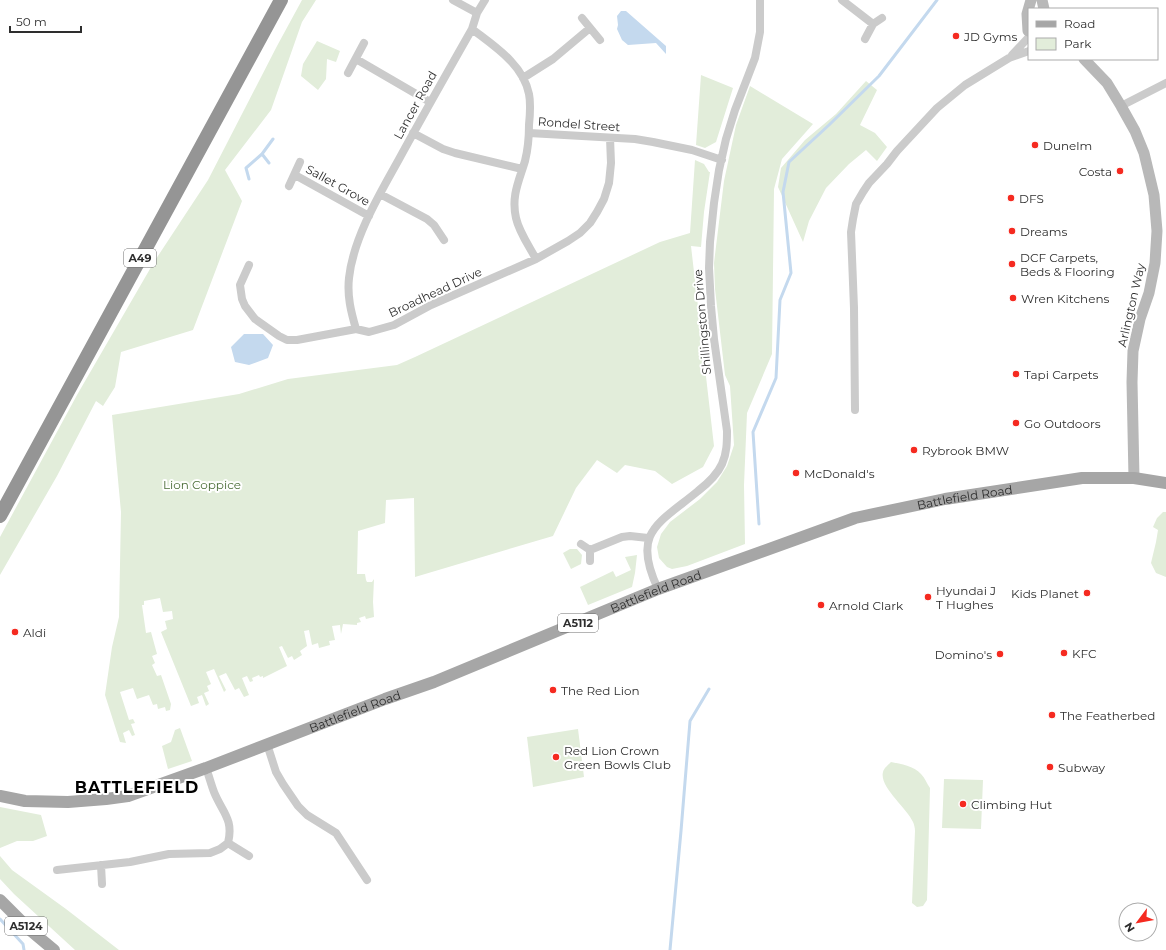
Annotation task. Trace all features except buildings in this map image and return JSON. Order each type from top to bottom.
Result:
[{"type":"highway","name":"A49","points":[[0,516],[281,0]]},
{"type":"main road","name":"Battlefield Road","points":[[0,796],[26,801],[68,802],[113,798],[135,794],[384,699],[434,682],[658,589],[855,518],[945,499],[1082,478],[1134,478],[1166,483]]},
{"type":"main road","name":"A5124","points":[[0,900],[30,930],[54,950]]},
{"type":"street","points":[[453,0],[478,14]]},
{"type":"street","points":[[472,29],[485,0]]},
{"type":"street","name":"Shillingston Drive","points":[[648,538],[660,521],[706,485],[722,464],[725,454],[727,431],[714,339],[709,268],[714,203],[726,139],[735,110],[755,58],[760,32],[760,0]]},
{"type":"street","points":[[842,0],[872,24]]},
{"type":"street","points":[[1028,10],[1028,24]]},
{"type":"street","points":[[582,18],[600,40]]},
{"type":"street","points":[[865,39],[872,24],[882,18]]},
{"type":"street","points":[[523,78],[553,59],[590,28]]},
{"type":"street","name":"Rondel Street","points":[[472,29],[496,47],[510,60],[523,78],[529,94],[529,133],[635,140],[671,145],[722,160]]},
{"type":"street","name":"Lancer Road","points":[[356,328],[348,300],[348,279],[357,244],[380,194],[472,29]]},
{"type":"street","points":[[1009,58],[1028,36]]},
{"type":"street","points":[[348,73],[364,44]]},
{"type":"street","points":[[855,410],[854,308],[851,232],[856,204],[869,183],[938,108],[965,85],[1009,58],[1028,51]]},
{"type":"street","points":[[356,59],[430,102]]},
{"type":"street","name":"Arlington Way","points":[[1084,60],[1106,83],[1135,131],[1144,153],[1154,195],[1157,231],[1155,264],[1149,293],[1140,319],[1133,351],[1132,382],[1134,478]]},
{"type":"street","points":[[1121,106],[1166,83]]},
{"type":"street","points":[[413,133],[443,149],[454,153],[522,169]]},
{"type":"street","points":[[529,133],[525,159],[515,190],[514,203],[516,218],[521,233],[536,259]]},
{"type":"street","name":"Broadhead Drive","points":[[249,265],[240,285],[242,299],[245,306],[255,319],[287,340],[297,340],[356,328],[369,332],[394,325],[431,305],[536,259],[580,233],[590,223],[604,200],[609,183],[611,163],[610,138]]},
{"type":"street","points":[[289,186],[300,162]]},
{"type":"street","name":"Sallet Grove","points":[[295,175],[370,216]]},
{"type":"street","points":[[380,194],[428,219],[444,240]]},
{"type":"street","points":[[590,550],[622,537],[630,536],[648,538],[648,562],[658,589]]},
{"type":"street","points":[[581,544],[590,550]]},
{"type":"street","points":[[590,550],[590,561]]},
{"type":"street","points":[[267,744],[276,772],[298,806],[307,815],[336,834],[367,880]]},
{"type":"street","points":[[57,870],[130,862],[169,854],[210,852],[220,849],[228,843],[230,826],[228,817],[215,793],[206,768]]},
{"type":"street","points":[[228,843],[249,856]]},
{"type":"street","points":[[101,865],[102,884]]},
{"type":"green space","points":[[302,0],[316,0],[302,22],[271,110],[225,170],[242,201],[193,330],[121,352],[115,387],[103,406],[96,401],[57,476],[0,575],[0,537],[77,395],[154,262],[208,180]]},
{"type":"green space","points":[[317,41],[340,51],[336,62],[327,59],[326,79],[318,90],[301,76],[303,64]]},
{"type":"green space","points":[[701,75],[733,88],[716,142],[705,148],[696,145]]},
{"type":"green space","points":[[866,81],[877,90],[860,125],[875,133],[887,147],[877,161],[866,150],[849,164],[826,188],[809,221],[803,242],[778,187],[781,168],[805,140],[836,114]]},
{"type":"green space","points":[[750,86],[813,124],[782,159],[774,189],[772,354],[747,413],[744,485],[745,544],[687,566],[672,569],[667,567],[659,558],[657,547],[661,534],[670,522],[700,499],[717,482],[727,466],[734,445],[730,386],[725,375],[715,289],[714,263],[724,181],[736,125]]},
{"type":"green space","name":"Lion Coppice","points":[[695,160],[704,164],[710,172],[701,247],[691,246],[714,446],[703,467],[672,484],[655,471],[625,465],[617,473],[597,460],[576,488],[553,536],[415,577],[414,498],[386,500],[385,523],[358,531],[357,574],[365,574],[367,582],[372,582],[374,579],[374,617],[366,619],[365,616],[359,618],[361,622],[357,623],[357,625],[343,624],[341,634],[340,625],[332,626],[335,640],[329,641],[330,645],[319,648],[318,643],[312,645],[309,630],[304,631],[307,646],[300,651],[302,655],[294,660],[292,656],[288,658],[282,646],[279,647],[287,666],[263,678],[263,676],[260,677],[259,675],[252,678],[253,681],[250,682],[247,676],[242,678],[249,695],[244,697],[239,688],[235,690],[226,673],[219,676],[226,690],[224,692],[214,669],[206,672],[211,684],[207,686],[209,691],[204,693],[209,704],[206,706],[202,695],[197,697],[199,703],[191,706],[161,632],[167,629],[165,621],[173,619],[172,611],[163,612],[160,598],[144,601],[144,605],[142,605],[146,633],[151,632],[157,654],[152,656],[155,663],[152,665],[157,676],[161,675],[171,704],[170,710],[166,711],[165,707],[158,709],[157,704],[153,705],[149,695],[137,699],[133,688],[120,692],[129,720],[133,719],[135,723],[131,724],[135,735],[132,736],[129,730],[123,733],[126,743],[120,742],[105,695],[112,647],[119,617],[121,512],[112,415],[239,394],[288,379],[397,365],[660,242],[690,233]]},
{"type":"green space","points":[[1163,512],[1166,512],[1166,577],[1156,573],[1151,563],[1158,530],[1153,527],[1157,518]]},
{"type":"green space","points":[[570,549],[577,549],[582,555],[581,564],[571,569],[563,553]]},
{"type":"green space","points":[[637,555],[632,587],[588,605],[580,587],[613,571],[616,577],[631,570],[625,557]]},
{"type":"green space","points":[[180,728],[192,761],[168,769],[162,746],[171,742],[175,730]]},
{"type":"green space","name":"Red Lion Crown Green Bowls Club","points":[[578,729],[584,777],[533,787],[527,737]]},
{"type":"green space","points":[[891,762],[907,766],[918,771],[930,788],[927,900],[923,906],[917,907],[912,903],[914,824],[910,816],[889,791],[883,778],[883,772]]},
{"type":"green space","name":"Climbing Hut","points":[[944,779],[983,780],[981,829],[942,828]]},
{"type":"green space","points":[[0,807],[41,815],[47,836],[33,841],[17,841],[0,848]]},
{"type":"green space","points":[[0,856],[12,870],[119,950],[75,950],[14,894],[0,879]]},
{"type":"water","points":[[621,11],[626,11],[666,46],[666,54],[656,43],[628,45],[622,40],[617,29],[617,16]]},
{"type":"water","points":[[244,334],[263,334],[273,345],[268,358],[249,365],[235,362],[231,347]]},
{"type":"waterway","points":[[759,524],[753,432],[776,378],[780,300],[791,273],[783,192],[789,162],[879,76],[937,0]]},
{"type":"waterway","points":[[249,179],[246,168],[262,154],[273,139]]},
{"type":"waterway","points":[[262,154],[269,163]]},
{"type":"waterway","points":[[670,950],[690,721],[709,689]]},
{"type":"waterway","points":[[0,919],[23,944],[24,950]]},
{"type":"place","name":"JD Gyms","points":[[956,36]]},
{"type":"place","name":"Dunelm","points":[[1035,145]]},
{"type":"place","name":"Costa","points":[[1120,171]]},
{"type":"place","name":"DFS","points":[[1011,198]]},
{"type":"place","name":"Dreams","points":[[1012,231]]},
{"type":"place","name":"DCF Carpets, Beds & Flooring","points":[[1012,264]]},
{"type":"place","name":"Wren Kitchens","points":[[1013,298]]},
{"type":"place","name":"Tapi Carpets","points":[[1016,374]]},
{"type":"place","name":"Go Outdoors","points":[[1016,423]]},
{"type":"place","name":"Rybrook BMW","points":[[914,450]]},
{"type":"place","name":"McDonald's","points":[[796,473]]},
{"type":"place","name":"Kids Planet","points":[[1087,593]]},
{"type":"place","name":"Hyundai J T Hughes","points":[[928,597]]},
{"type":"place","name":"Arnold Clark","points":[[821,605]]},
{"type":"place","name":"Aldi","points":[[15,632]]},
{"type":"place","name":"KFC","points":[[1064,653]]},
{"type":"place","name":"Domino's","points":[[1000,654]]},
{"type":"place","name":"The Red Lion","points":[[553,690]]},
{"type":"place","name":"The Featherbed","points":[[1052,715]]},
{"type":"place","name":"Red Lion Crown Green Bowls Club","points":[[556,757]]},
{"type":"place","name":"Subway","points":[[1050,767]]},
{"type":"place","name":"Climbing Hut","points":[[963,804]]},
{"type":"district","name":"BATTLEFIELD","points":[[137,787]]}]
